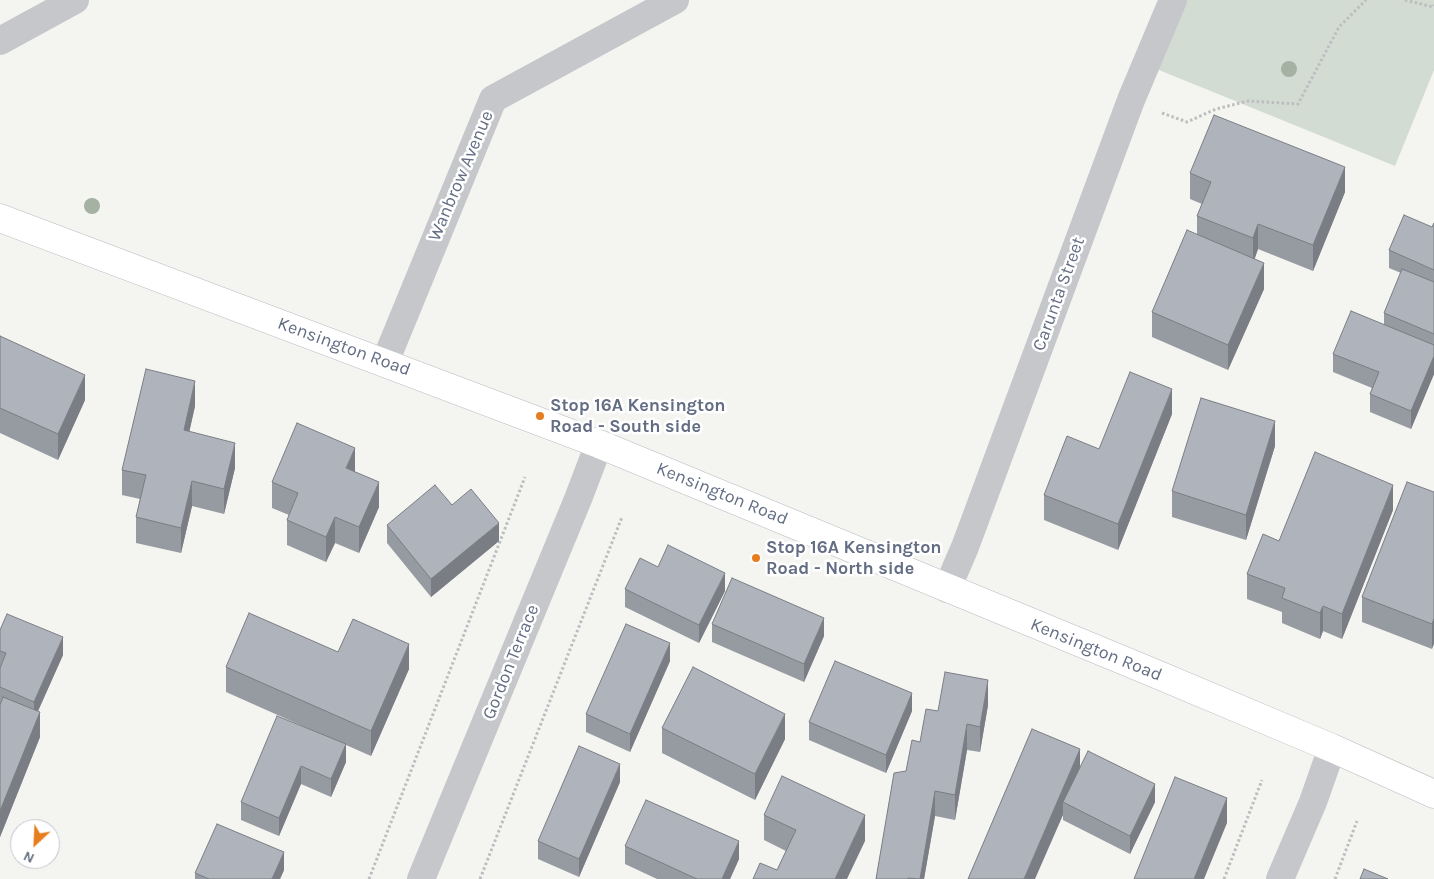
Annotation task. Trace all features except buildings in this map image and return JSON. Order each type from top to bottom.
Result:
[{"type":"main road","name":"Kensington Road","points":[[0,218],[386,362],[599,444],[1332,748],[1434,794]]},
{"type":"street","points":[[0,41],[75,0]]},
{"type":"street","name":"Wanbrow Avenue","points":[[386,362],[493,99],[675,0]]},
{"type":"street","name":"Carunta Street","points":[[947,589],[968,538],[1131,100],[1173,0]]},
{"type":"street","name":"Gordon Terrace","points":[[421,879],[599,444]]},
{"type":"street","points":[[1280,879],[1313,802],[1332,748]]},
{"type":"path","points":[[1131,100],[1186,122],[1216,109],[1248,101],[1298,104],[1340,27],[1366,0]]},
{"type":"path","points":[[1405,0],[1433,7],[1434,5]]},
{"type":"path","points":[[368,879],[525,477]]},
{"type":"path","points":[[480,879],[622,517]]},
{"type":"path","points":[[1224,879],[1262,780]]},
{"type":"path","points":[[1335,879],[1358,821]]},
{"type":"shaded area","points":[[1180,0],[1434,0],[1434,70],[1395,166],[1154,68]]},
{"type":"place","name":"Stop 16A Kensington Road - South side","points":[[540,416]]},
{"type":"place","name":"Stop 16A Kensington Road - North side","points":[[756,558]]}]
